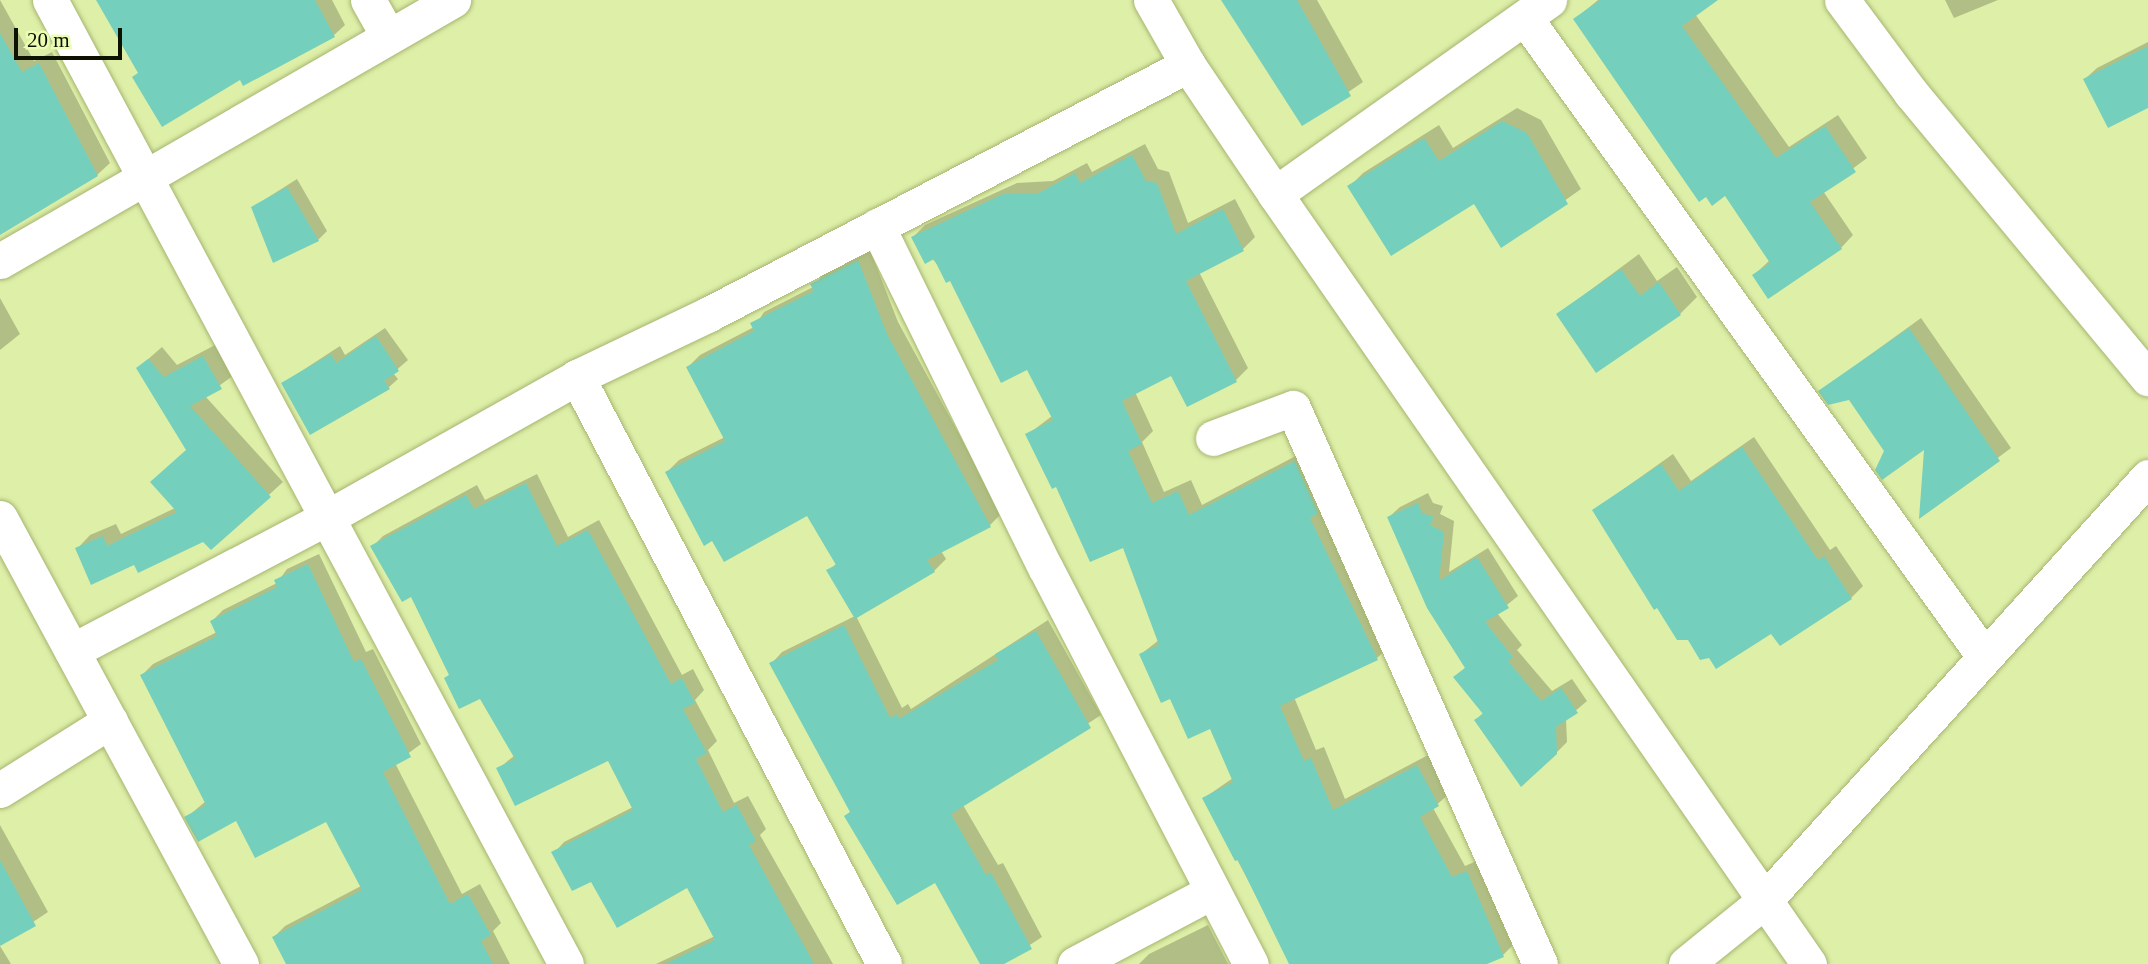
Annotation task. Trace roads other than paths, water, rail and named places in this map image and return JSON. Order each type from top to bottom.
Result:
[{"type":"street","points":[[50,0],[566,964]]},
{"type":"street","points":[[368,0],[388,36]]},
{"type":"street","points":[[0,261],[147,179],[453,0]]},
{"type":"street","points":[[1151,0],[1188,65],[1275,194],[1809,964]]},
{"type":"street","points":[[1843,0],[1911,93],[2148,378]]},
{"type":"street","points":[[1275,194],[1537,9],[1984,656]]},
{"type":"street","points":[[72,651],[328,517],[577,377],[1188,65]]},
{"type":"street","points":[[877,226],[1210,892],[1251,964]]},
{"type":"street","points":[[577,377],[884,964]]},
{"type":"street","points":[[1213,438],[1293,408],[1540,964]]},
{"type":"street","points":[[1686,964],[1764,901],[2148,477]]},
{"type":"street","points":[[0,518],[238,963]]},
{"type":"street","points":[[0,790],[110,721]]},
{"type":"street","points":[[1075,964],[1210,892]]}]
